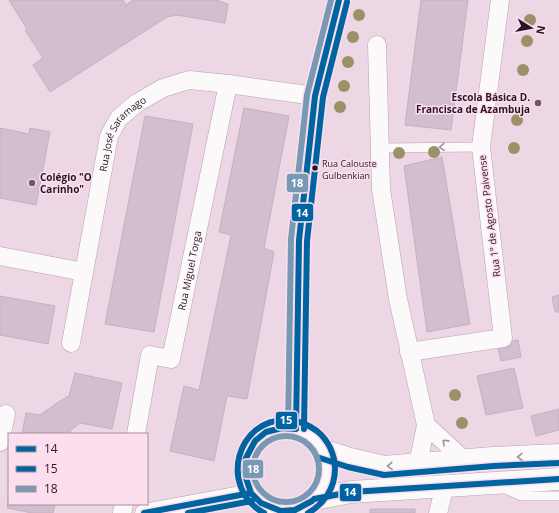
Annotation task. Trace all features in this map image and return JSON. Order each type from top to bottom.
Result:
[{"type":"street","points":[[296,429],[298,240],[315,96],[339,0]]},
{"type":"street","name":"Rua 1º de Agosto Paivense","points":[[409,352],[503,338],[480,147],[500,0]]},
{"type":"street","points":[[377,45],[381,189],[398,299],[426,424],[418,464]]},
{"type":"street","name":"Rua José Saramago","points":[[71,343],[109,136],[119,118],[138,103],[163,88],[189,80],[315,96]]},
{"type":"street","name":"Rua Miguel Torga","points":[[136,433],[150,355],[171,359],[228,84]]},
{"type":"street","points":[[0,256],[84,272]]},
{"type":"street","points":[[0,442],[6,414]]},
{"type":"street","points":[[426,424],[464,460]]},
{"type":"street","points":[[282,428],[296,429],[310,436],[322,450],[326,460],[327,474],[322,490],[312,501],[290,512],[281,511],[261,503],[251,493],[244,472],[246,458],[255,441],[266,432],[282,428]]},
{"type":"street","points":[[322,450],[350,459],[384,466],[559,455]]},
{"type":"street","points":[[314,499],[350,492],[559,479]]},
{"type":"street","points":[[438,513],[445,486]]},
{"type":"street","points":[[144,513],[251,493]]},
{"type":"lane","points":[[380,148],[480,147]]},
{"type":"lane","points":[[493,483],[521,496],[559,496]]},
{"type":"building","points":[[9,0],[123,0],[126,5],[133,0],[216,0],[228,4],[225,23],[177,15],[167,17],[50,92],[33,65],[43,58],[25,30],[27,29]]},
{"type":"building","points":[[421,0],[468,0],[451,130],[405,125]]},
{"type":"building","points":[[244,108],[289,116],[264,248],[274,252],[247,399],[227,396],[214,461],[170,451],[184,386],[199,390],[231,235],[219,232]]},
{"type":"building","points":[[145,116],[193,124],[154,332],[105,324]]},
{"type":"building","points":[[0,128],[29,134],[30,128],[50,132],[36,205],[0,198]]},
{"type":"building","points":[[442,157],[470,324],[427,332],[404,166]]},
{"type":"building","points":[[559,295],[559,312],[555,312],[552,297]]},
{"type":"building","points":[[0,296],[55,306],[48,344],[0,335]]},
{"type":"building","points":[[518,340],[521,357],[501,361],[497,344]]},
{"type":"building","points":[[514,368],[523,408],[486,415],[477,376]]},
{"type":"building","points":[[75,373],[122,383],[112,429],[80,423],[69,433],[22,433],[26,413],[40,415],[69,396]]},
{"type":"building","points":[[559,409],[559,430],[536,436],[531,416]]},
{"type":"building","points":[[8,503],[8,505],[55,505],[53,513],[32,513],[7,508]]},
{"type":"building","points":[[370,509],[415,509],[415,513],[370,513]]},
{"type":"transit line","name":"18","points":[[288,429],[291,239],[307,95],[331,0]]},
{"type":"transit line","name":"14","points":[[296,429],[299,240],[315,96],[339,0]]},
{"type":"transit line","name":"15","points":[[304,429],[307,241],[323,97],[347,2]]},
{"type":"transit line","name":"15","points":[[264,513],[250,502],[241,488],[238,472],[239,456],[246,442],[256,430],[271,422],[289,420],[304,424],[317,431],[328,443],[334,458],[335,469],[331,489],[324,500],[308,513]]},
{"type":"transit line","name":"14","points":[[296,429],[282,428],[266,432],[255,441],[246,458],[244,472],[251,493],[261,503],[281,511],[295,510],[314,499],[351,492],[559,479]]},
{"type":"transit line","name":"18","points":[[286,436],[299,439],[309,446],[316,456],[319,469],[316,482],[309,492],[299,499],[286,502],[273,499],[263,492],[256,482],[253,469],[256,456],[263,446],[273,439],[286,436]]},
{"type":"transit line","name":"15","points":[[320,458],[348,467],[384,475],[494,466],[559,463]]},
{"type":"transit line","name":"14","points":[[144,513],[251,493]]},
{"type":"transit line","name":"15","points":[[188,513],[252,501]]},
{"type":"place","name":"Escola Básica D. Francisca de Azambuja","points":[[538,103]]},
{"type":"place","name":"Rua Calouste Gulbenkian","points":[[315,168]]},
{"type":"place","name":"Colégio \"O Carinho\"","points":[[32,183]]}]
